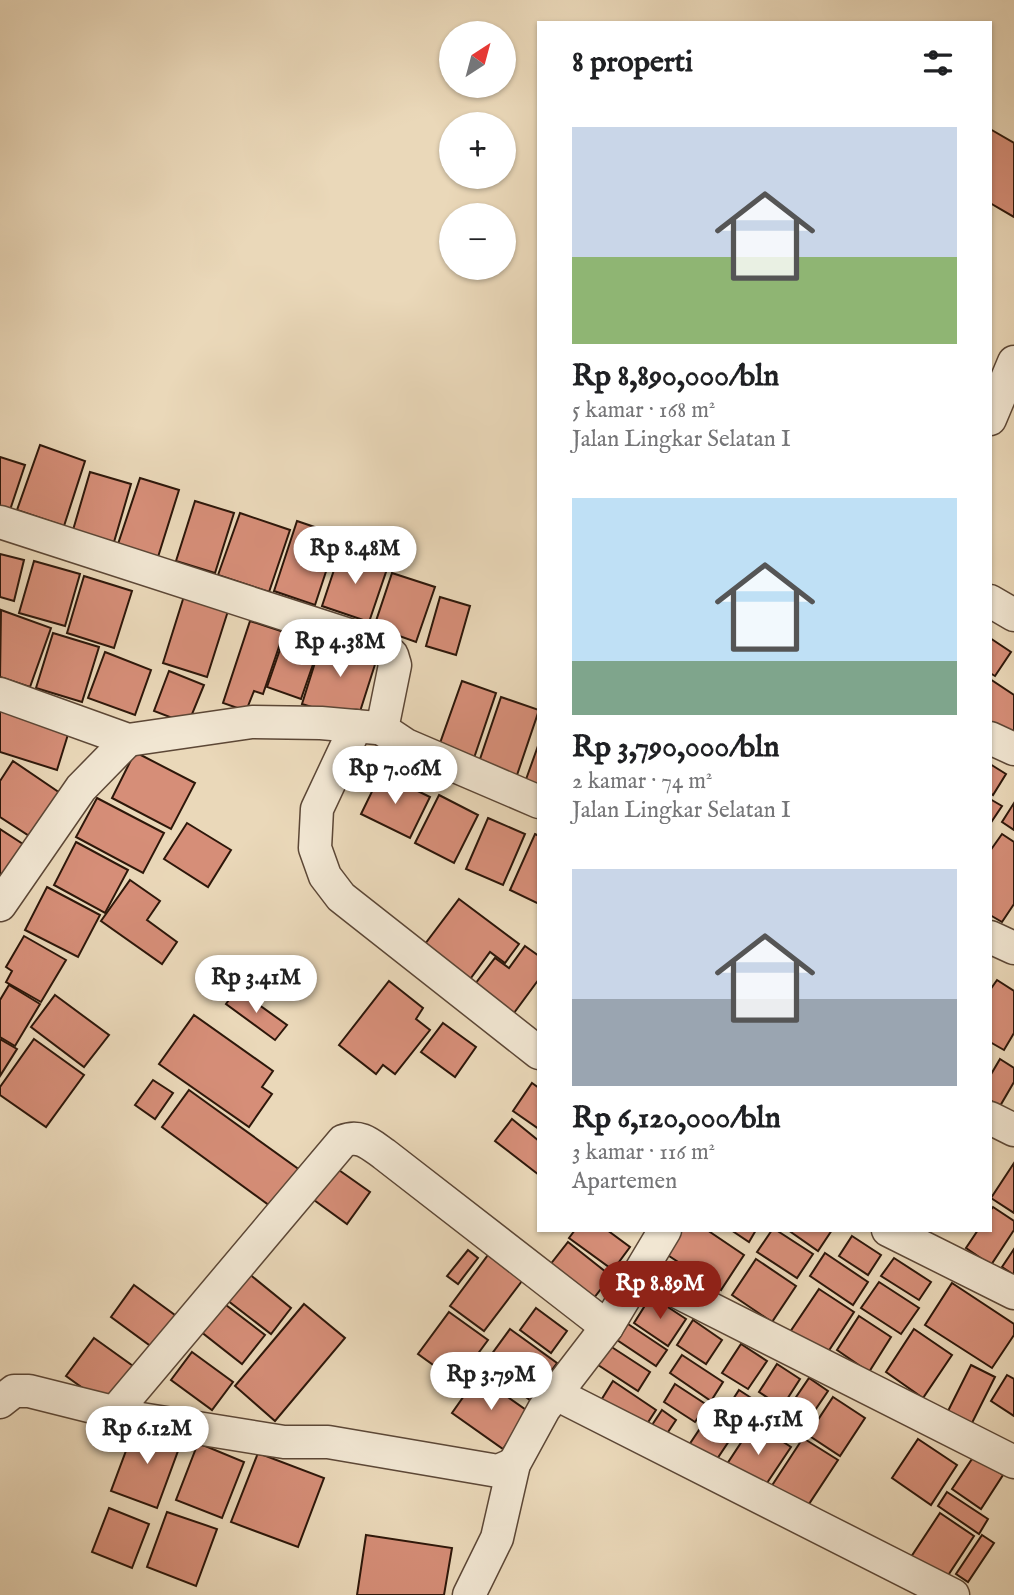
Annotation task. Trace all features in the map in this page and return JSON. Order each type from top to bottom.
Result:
[{"type":"street","points":[[992,414],[1014,362]]},
{"type":"street","points":[[0,522],[380,645],[392,655],[395,665],[369,727],[317,809],[315,848],[325,876],[341,897],[537,1051]]},
{"type":"street","points":[[992,602],[1014,615]]},
{"type":"street","points":[[0,694],[128,740],[252,722],[369,727],[537,801]]},
{"type":"street","points":[[992,739],[1014,749]]},
{"type":"street","points":[[0,905],[81,788],[128,740]]},
{"type":"street","points":[[992,938],[1014,948]]},
{"type":"street","points":[[992,1119],[1014,1130]]},
{"type":"street","points":[[114,1413],[343,1140],[352,1137],[362,1139],[384,1154],[607,1327]]},
{"type":"street","points":[[469,1595],[497,1538],[514,1464],[550,1402],[607,1327],[664,1232]]},
{"type":"street","points":[[892,1232],[1014,1293]]},
{"type":"street","points":[[640,1273],[1014,1462]]},
{"type":"street","points":[[0,1402],[13,1391],[29,1391],[141,1419],[284,1442],[328,1442],[498,1471],[514,1464]]},
{"type":"street","points":[[550,1402],[953,1595]]},
{"type":"building","points":[[992,130],[1014,143],[1014,217],[992,204]]},
{"type":"building","points":[[40,445],[85,461],[64,526],[17,510]]},
{"type":"building","points":[[0,457],[25,465],[10,510],[0,507]]},
{"type":"building","points":[[90,472],[131,484],[114,542],[73,530]]},
{"type":"building","points":[[140,478],[179,490],[158,557],[118,544]]},
{"type":"building","points":[[195,501],[234,513],[215,573],[176,561]]},
{"type":"building","points":[[240,513],[290,530],[269,592],[218,575]]},
{"type":"building","points":[[297,521],[338,535],[315,605],[274,591]]},
{"type":"building","points":[[341,549],[388,566],[369,622],[322,606]]},
{"type":"building","points":[[0,554],[24,560],[14,601],[0,597]]},
{"type":"building","points":[[34,561],[80,574],[65,626],[19,613]]},
{"type":"building","points":[[392,573],[435,587],[416,642],[374,627]]},
{"type":"building","points":[[84,576],[132,591],[114,648],[67,633]]},
{"type":"building","points":[[184,596],[228,611],[207,677],[163,663]]},
{"type":"building","points":[[440,597],[470,606],[456,655],[426,646]]},
{"type":"building","points":[[1,610],[51,628],[30,687],[0,677]]},
{"type":"building","points":[[250,621],[284,632],[263,694],[254,691],[246,711],[223,703]]},
{"type":"building","points":[[53,633],[99,647],[82,702],[36,688]]},
{"type":"building","points":[[323,637],[378,655],[357,721],[302,704]]},
{"type":"building","points":[[284,638],[318,650],[301,699],[267,687]]},
{"type":"building","points":[[992,639],[1011,652],[995,676],[992,674]]},
{"type":"building","points":[[105,652],[151,670],[135,715],[88,698]]},
{"type":"building","points":[[169,671],[204,685],[188,724],[154,711]]},
{"type":"building","points":[[992,680],[1014,695],[1014,731],[1009,739],[992,728]]},
{"type":"building","points":[[462,681],[496,693],[474,758],[439,746]]},
{"type":"building","points":[[501,697],[537,709],[516,778],[478,765]]},
{"type":"building","points":[[0,706],[70,728],[57,770],[0,752]]},
{"type":"building","points":[[537,749],[537,789],[524,785]]},
{"type":"building","points":[[135,752],[195,783],[171,829],[112,798]]},
{"type":"building","points":[[13,761],[63,795],[34,839],[0,817],[0,781]]},
{"type":"building","points":[[992,765],[1006,774],[992,794]]},
{"type":"building","points":[[381,773],[430,797],[410,838],[361,814]]},
{"type":"building","points":[[439,795],[478,815],[454,863],[415,843]]},
{"type":"building","points":[[97,798],[164,833],[143,873],[76,837]]},
{"type":"building","points":[[992,800],[1002,806],[992,821]]},
{"type":"building","points":[[1014,803],[1014,830],[1002,822]]},
{"type":"building","points":[[488,818],[525,834],[503,885],[466,869]]},
{"type":"building","points":[[187,823],[231,850],[208,887],[164,859]]},
{"type":"building","points":[[0,829],[26,846],[6,877],[0,873]]},
{"type":"building","points":[[535,834],[537,903],[510,890]]},
{"type":"building","points":[[1002,834],[1014,842],[1014,904],[1002,922],[992,916],[992,848]]},
{"type":"building","points":[[76,842],[128,870],[105,913],[54,885]]},
{"type":"building","points":[[130,880],[160,901],[147,920],[177,942],[162,964],[101,921]]},
{"type":"building","points":[[47,887],[100,915],[78,957],[25,930]]},
{"type":"building","points":[[459,899],[519,944],[505,963],[490,952],[468,982],[422,948]]},
{"type":"building","points":[[24,936],[66,960],[41,1002],[6,982],[12,971],[6,967]]},
{"type":"building","points":[[525,946],[537,955],[537,982],[511,1017],[472,988],[495,958],[509,968]]},
{"type":"building","points":[[997,980],[1014,991],[1014,1033],[1004,1050],[992,1043],[992,987]]},
{"type":"building","points":[[389,981],[423,1008],[416,1019],[430,1030],[395,1074],[383,1065],[376,1074],[339,1045]]},
{"type":"building","points":[[9,985],[40,1004],[15,1046],[0,1037],[0,1000]]},
{"type":"building","points":[[237,989],[287,1025],[275,1040],[226,1004]]},
{"type":"building","points":[[55,995],[109,1035],[84,1067],[31,1027]]},
{"type":"building","points":[[194,1015],[273,1071],[262,1087],[272,1094],[249,1127],[159,1064]]},
{"type":"building","points":[[443,1023],[476,1047],[455,1077],[421,1052]]},
{"type":"building","points":[[0,1039],[17,1049],[0,1076]]},
{"type":"building","points":[[34,1039],[84,1075],[46,1127],[0,1095],[0,1087]]},
{"type":"building","points":[[1000,1059],[1014,1068],[1014,1082],[1000,1106],[992,1101],[992,1073]]},
{"type":"building","points":[[153,1080],[173,1093],[155,1119],[135,1105]]},
{"type":"building","points":[[532,1083],[537,1087],[537,1128],[513,1111]]},
{"type":"building","points":[[189,1090],[304,1173],[277,1211],[162,1127]]},
{"type":"building","points":[[512,1119],[537,1139],[537,1173],[495,1141]]},
{"type":"building","points":[[1014,1163],[1014,1213],[992,1196]]},
{"type":"building","points":[[336,1168],[370,1192],[347,1224],[314,1200]]},
{"type":"building","points":[[992,1208],[1014,1221],[1014,1230],[991,1265],[966,1248],[977,1232],[992,1232]]},
{"type":"building","points":[[574,1232],[610,1232],[630,1247],[613,1270],[569,1238]]},
{"type":"building","points":[[680,1232],[710,1232],[744,1255],[721,1290],[666,1254]]},
{"type":"building","points":[[734,1232],[755,1232],[749,1242]]},
{"type":"building","points":[[771,1232],[779,1232],[813,1254],[797,1278],[757,1252]]},
{"type":"building","points":[[791,1232],[831,1232],[818,1251]]},
{"type":"building","points":[[852,1236],[881,1255],[868,1275],[839,1256]]},
{"type":"building","points":[[568,1242],[611,1276],[590,1303],[546,1270]]},
{"type":"building","points":[[1014,1249],[1014,1275],[1002,1267]]},
{"type":"building","points":[[468,1250],[478,1258],[458,1284],[447,1276]]},
{"type":"building","points":[[825,1253],[868,1282],[853,1305],[810,1276]]},
{"type":"building","points":[[488,1255],[522,1281],[484,1331],[450,1306]]},
{"type":"building","points":[[894,1258],[931,1282],[919,1300],[881,1276]]},
{"type":"building","points":[[756,1259],[796,1286],[772,1322],[732,1295]]},
{"type":"building","points":[[248,1273],[291,1308],[271,1334],[227,1300]]},
{"type":"building","points":[[879,1282],[919,1308],[901,1334],[861,1308]]},
{"type":"building","points":[[952,1283],[1014,1324],[1014,1335],[992,1368],[925,1325]]},
{"type":"building","points":[[134,1285],[179,1318],[156,1350],[111,1317]]},
{"type":"building","points":[[819,1289],[854,1312],[826,1355],[790,1332]]},
{"type":"building","points":[[651,1296],[686,1319],[668,1346],[634,1323]]},
{"type":"building","points":[[222,1302],[265,1335],[242,1364],[200,1331]]},
{"type":"building","points":[[304,1304],[345,1338],[275,1421],[235,1386]]},
{"type":"building","points":[[536,1308],[567,1331],[551,1353],[520,1330]]},
{"type":"building","points":[[449,1312],[488,1340],[457,1382],[418,1354]]},
{"type":"building","points":[[859,1316],[891,1337],[869,1372],[837,1350]]},
{"type":"building","points":[[619,1318],[667,1350],[656,1366],[608,1334]]},
{"type":"building","points":[[693,1320],[722,1340],[706,1364],[677,1345]]},
{"type":"building","points":[[510,1329],[557,1363],[530,1400],[483,1366]]},
{"type":"building","points":[[914,1329],[952,1355],[923,1398],[886,1372]]},
{"type":"building","points":[[94,1338],[140,1371],[112,1409],[66,1376]]},
{"type":"building","points":[[607,1344],[650,1372],[638,1391],[595,1363]]},
{"type":"building","points":[[741,1344],[767,1361],[748,1389],[722,1373]]},
{"type":"building","points":[[192,1352],[233,1382],[212,1410],[171,1380]]},
{"type":"building","points":[[682,1355],[723,1382],[711,1401],[670,1373]]},
{"type":"building","points":[[777,1364],[800,1379],[782,1407],[759,1392]]},
{"type":"building","points":[[971,1365],[995,1377],[971,1425],[947,1413]]},
{"type":"building","points":[[1007,1375],[1014,1379],[1014,1416],[991,1401]]},
{"type":"building","points":[[478,1376],[529,1412],[503,1449],[452,1413]]},
{"type":"building","points":[[809,1378],[828,1391],[809,1419],[790,1406]]},
{"type":"building","points":[[613,1381],[656,1410],[643,1430],[600,1402]]},
{"type":"building","points":[[675,1384],[707,1405],[695,1422],[664,1402]]},
{"type":"building","points":[[739,1390],[759,1403],[748,1420],[728,1407]]},
{"type":"building","points":[[833,1397],[865,1418],[840,1456],[808,1435]]},
{"type":"building","points":[[715,1406],[741,1423],[713,1465],[687,1448]]},
{"type":"building","points":[[662,1410],[676,1420],[664,1438],[650,1428]]},
{"type":"building","points":[[754,1423],[791,1447],[761,1492],[725,1467]]},
{"type":"building","points":[[136,1424],[182,1440],[157,1508],[111,1491]]},
{"type":"building","points":[[803,1438],[838,1460],[805,1510],[771,1487]]},
{"type":"building","points":[[918,1439],[957,1465],[931,1505],[892,1478]]},
{"type":"building","points":[[198,1443],[244,1462],[222,1518],[176,1500]]},
{"type":"building","points":[[258,1453],[324,1478],[298,1547],[231,1522]]},
{"type":"building","points":[[974,1456],[1003,1475],[981,1509],[952,1489]]},
{"type":"building","points":[[947,1492],[988,1519],[979,1534],[938,1506]]},
{"type":"building","points":[[109,1508],[149,1524],[132,1568],[92,1552]]},
{"type":"building","points":[[167,1512],[217,1529],[196,1586],[147,1567]]},
{"type":"building","points":[[940,1513],[974,1536],[941,1586],[907,1563]]},
{"type":"building","points":[[366,1535],[452,1548],[444,1595],[357,1595]]},
{"type":"building","points":[[982,1535],[994,1543],[968,1582],[956,1574]]}]
